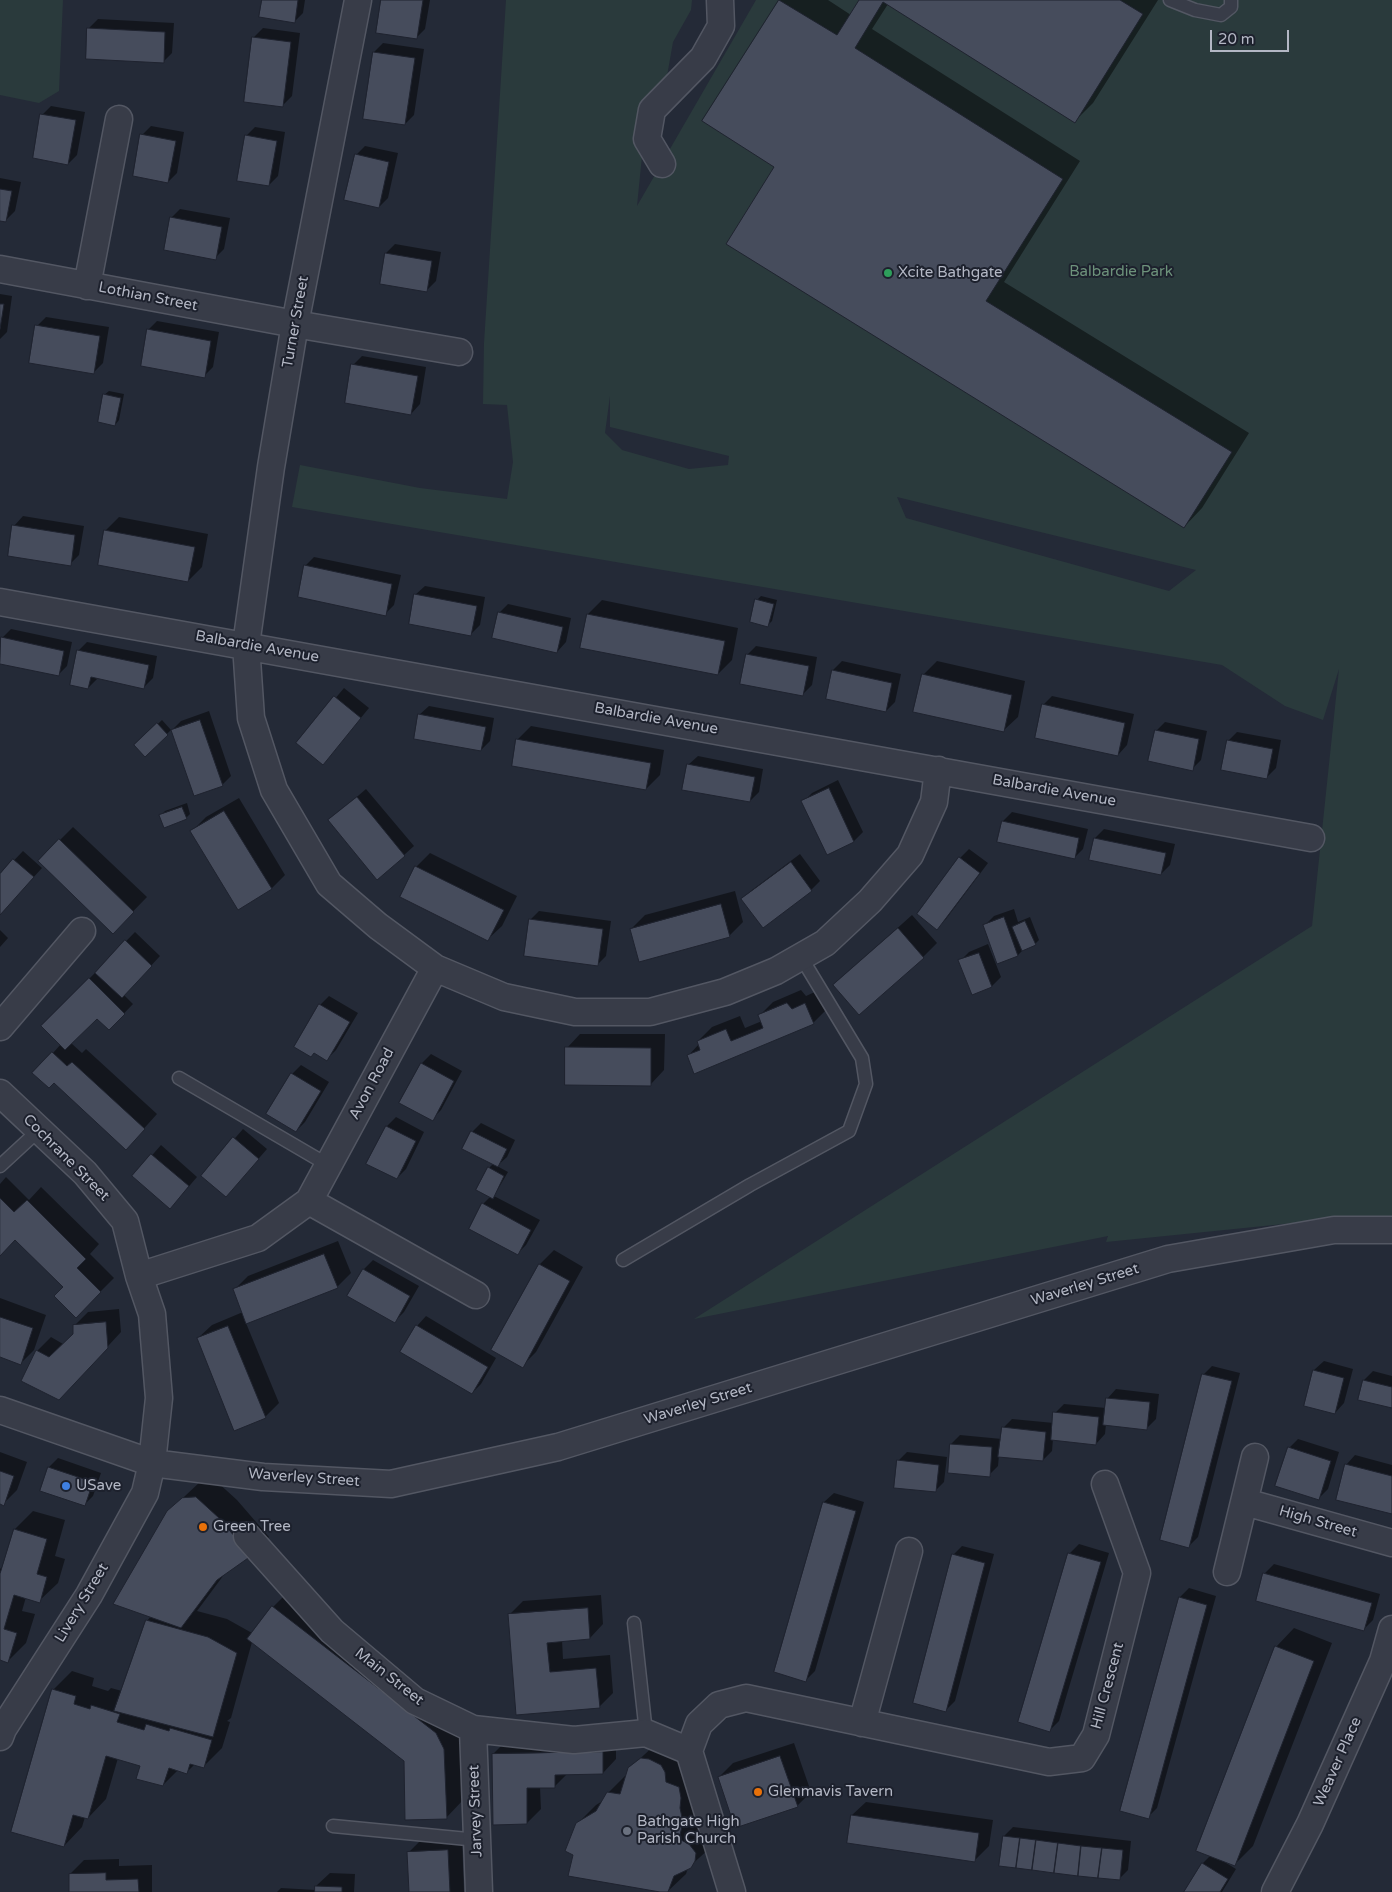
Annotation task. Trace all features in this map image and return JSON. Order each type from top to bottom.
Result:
[{"type":"street","name":"Turner Street","points":[[358,0],[295,324],[271,467],[246,645],[251,718],[274,790],[329,884],[378,926],[435,968],[504,997],[575,1012],[650,1012],[725,992],[776,971],[825,943],[870,901],[910,855],[934,802],[938,770]]},
{"type":"street","points":[[662,164],[647,138],[652,110],[703,58],[721,26],[720,0]]},
{"type":"street","points":[[87,286],[119,119]]},
{"type":"street","name":"Lothian Street","points":[[0,269],[295,324],[459,352]]},
{"type":"street","name":"Balbardie Avenue","points":[[0,602],[1311,838]]},
{"type":"street","points":[[0,1027],[82,931]]},
{"type":"street","name":"Avon Road","points":[[139,1276],[258,1238],[309,1201],[435,968]]},
{"type":"street","name":"Cochrane Street","points":[[0,1093],[85,1173],[125,1221],[139,1276],[152,1314],[159,1398],[152,1463]]},
{"type":"street","points":[[309,1201],[476,1295]]},
{"type":"street","name":"Waverley Street","points":[[0,1410],[152,1463],[263,1477],[391,1484],[558,1447],[1168,1259],[1334,1230],[1392,1230]]},
{"type":"street","points":[[1227,1572],[1255,1457]]},
{"type":"street","name":"Livery Street","points":[[0,1737],[3,1729],[90,1595],[145,1494],[152,1463]]},
{"type":"street","name":"Hill Crescent","points":[[689,1751],[699,1724],[712,1711],[719,1705],[746,1698],[1049,1762],[1082,1758],[1096,1735],[1137,1573],[1105,1484]]},
{"type":"street","name":"High Street","points":[[1245,1502],[1392,1543]]},
{"type":"street","name":"Main Street","points":[[247,1536],[332,1631],[415,1701],[473,1729],[574,1740],[646,1733],[689,1751]]},
{"type":"street","points":[[862,1723],[909,1551]]},
{"type":"street","name":"Weaver Place","points":[[1275,1892],[1310,1824],[1383,1661],[1392,1629]]},
{"type":"street","name":"Jarvey Street","points":[[473,1729],[480,1892]]},
{"type":"street","points":[[689,1751],[732,1892]]},
{"type":"lane","points":[[1170,0],[1195,10],[1221,15],[1231,7],[1231,0]]},
{"type":"lane","points":[[623,1260],[750,1185],[849,1131],[866,1084],[862,1058],[801,957]]},
{"type":"lane","points":[[179,1078],[328,1165]]},
{"type":"lane","points":[[0,1166],[39,1130]]},
{"type":"lane","points":[[634,1623],[646,1733]]},
{"type":"lane","points":[[333,1826],[478,1840]]},
{"type":"green space","points":[[0,0],[63,0],[59,91],[39,103],[0,95]]},
{"type":"green space","name":"Balbardie Park","points":[[506,0],[692,0],[691,10],[673,42],[667,76],[646,116],[637,206],[756,0],[1392,0],[1392,1218],[1333,1219],[1106,1242],[1108,1236],[694,1319],[1312,926],[1339,669],[1323,720],[1285,706],[1222,665],[292,507],[300,465],[420,488],[507,499],[513,462],[507,405],[483,404],[484,343]],"holes":[[[610,396],[610,427],[729,456],[728,465],[689,469],[622,450],[605,433]],[[897,497],[1196,570],[1169,591],[906,518]]]},
{"type":"building","points":[[262,0],[298,0],[295,23],[259,17]]},
{"type":"building","points":[[381,0],[423,0],[417,39],[376,33]]},
{"type":"building","name":"Xcite Bathgate","points":[[779,0],[837,35],[859,0],[1120,0],[1143,14],[1075,123],[883,2],[855,48],[1063,179],[986,301],[1232,452],[1184,528],[726,244],[774,167],[702,121]]},
{"type":"building","points":[[87,28],[165,32],[164,63],[86,59]]},
{"type":"building","points":[[252,37],[291,42],[283,107],[244,102]]},
{"type":"building","points":[[373,52],[415,58],[405,125],[363,119]]},
{"type":"building","points":[[40,114],[76,120],[68,165],[33,158]]},
{"type":"building","points":[[140,134],[176,141],[168,183],[133,176]]},
{"type":"building","points":[[245,135],[277,141],[269,186],[237,181]]},
{"type":"building","points":[[355,154],[389,162],[379,208],[344,200]]},
{"type":"building","points":[[0,189],[12,191],[6,222],[0,221]]},
{"type":"building","points":[[170,217],[222,227],[216,260],[164,250]]},
{"type":"building","points":[[385,253],[432,261],[427,292],[380,284]]},
{"type":"building","points":[[0,304],[4,304],[0,329]]},
{"type":"building","points":[[35,325],[100,336],[94,374],[29,363]]},
{"type":"building","points":[[147,329],[211,341],[205,378],[141,366]]},
{"type":"building","points":[[351,364],[418,376],[411,415],[345,403]]},
{"type":"building","points":[[103,394],[121,398],[115,426],[98,422]]},
{"type":"building","points":[[12,525],[75,535],[71,566],[8,556]]},
{"type":"building","points":[[104,530],[195,547],[188,582],[98,565]]},
{"type":"building","points":[[304,565],[392,584],[386,616],[298,597]]},
{"type":"building","points":[[414,594],[477,606],[471,636],[409,624]]},
{"type":"building","points":[[755,599],[774,604],[768,627],[750,622]]},
{"type":"building","points":[[498,612],[563,627],[557,653],[492,638]]},
{"type":"building","points":[[587,614],[725,641],[718,675],[580,648]]},
{"type":"building","points":[[1,637],[64,651],[59,676],[0,664]]},
{"type":"building","points":[[77,650],[149,665],[144,689],[91,677],[88,689],[70,685]]},
{"type":"building","points":[[746,654],[809,666],[803,696],[740,684]]},
{"type":"building","points":[[832,670],[892,683],[886,712],[826,699]]},
{"type":"building","points":[[922,674],[1012,695],[1004,732],[913,712]]},
{"type":"building","points":[[334,696],[361,718],[323,765],[296,743]]},
{"type":"building","points":[[1042,704],[1125,723],[1118,756],[1035,738]]},
{"type":"building","points":[[418,714],[486,727],[481,751],[414,739]]},
{"type":"building","points":[[200,720],[223,786],[194,796],[171,730]]},
{"type":"building","points":[[157,723],[168,735],[145,757],[134,745]]},
{"type":"building","points":[[1155,730],[1199,739],[1193,771],[1148,761]]},
{"type":"building","points":[[516,739],[651,763],[646,790],[512,766]]},
{"type":"building","points":[[1227,740],[1273,749],[1267,779],[1221,770]]},
{"type":"building","points":[[687,764],[755,777],[750,802],[682,790]]},
{"type":"building","points":[[829,788],[854,842],[827,855],[801,801]]},
{"type":"building","points":[[357,797],[405,856],[377,880],[328,820]]},
{"type":"building","points":[[182,807],[187,819],[164,828],[159,815]]},
{"type":"building","points":[[224,811],[272,889],[238,910],[190,831]]},
{"type":"building","points":[[1002,821],[1079,838],[1075,859],[997,842]]},
{"type":"building","points":[[1094,838],[1166,853],[1161,875],[1089,860]]},
{"type":"building","points":[[59,839],[134,912],[113,934],[38,861]]},
{"type":"building","points":[[959,857],[980,873],[937,930],[917,914]]},
{"type":"building","points":[[13,859],[34,877],[0,915],[0,874]]},
{"type":"building","points":[[791,862],[812,891],[763,928],[741,899]]},
{"type":"building","points":[[415,866],[504,910],[488,941],[400,897]]},
{"type":"building","points":[[721,904],[730,937],[639,962],[630,929]]},
{"type":"building","points":[[1004,917],[1018,956],[997,964],[983,925]]},
{"type":"building","points":[[529,919],[603,929],[598,966],[524,956]]},
{"type":"building","points":[[1025,921],[1036,945],[1022,951],[1012,927]]},
{"type":"building","points":[[898,928],[924,958],[859,1015],[833,985]]},
{"type":"building","points":[[125,940],[152,966],[122,998],[95,973]]},
{"type":"building","points":[[979,953],[992,987],[972,995],[958,960]]},
{"type":"building","points":[[89,978],[125,1014],[109,1030],[97,1019],[65,1050],[41,1026]]},
{"type":"building","points":[[787,1003],[792,1009],[805,1003],[814,1024],[694,1074],[687,1055],[700,1050],[697,1041],[726,1029],[731,1041],[763,1028],[758,1015]]},
{"type":"building","points":[[319,1004],[350,1022],[327,1061],[314,1053],[311,1057],[294,1047]]},
{"type":"building","points":[[565,1047],[651,1048],[651,1086],[565,1085]]},
{"type":"building","points":[[52,1052],[67,1066],[72,1062],[145,1129],[126,1150],[54,1083],[49,1088],[32,1073]]},
{"type":"building","points":[[421,1063],[454,1081],[433,1121],[399,1103]]},
{"type":"building","points":[[291,1073],[321,1091],[296,1132],[266,1114]]},
{"type":"building","points":[[386,1126],[416,1141],[397,1179],[366,1164]]},
{"type":"building","points":[[471,1131],[507,1149],[498,1167],[462,1149]]},
{"type":"building","points":[[233,1137],[259,1159],[226,1197],[201,1176]]},
{"type":"building","points":[[151,1154],[189,1186],[170,1209],[132,1176]]},
{"type":"building","points":[[488,1167],[504,1176],[493,1199],[476,1190]]},
{"type":"building","points":[[0,1198],[14,1212],[27,1200],[86,1259],[77,1268],[101,1292],[76,1318],[54,1296],[63,1287],[15,1240],[0,1256]]},
{"type":"building","points":[[482,1203],[531,1230],[518,1255],[469,1229]]},
{"type":"building","points":[[324,1254],[338,1288],[246,1324],[233,1289]]},
{"type":"building","points":[[539,1264],[570,1281],[523,1368],[491,1350]]},
{"type":"building","points":[[363,1269],[410,1296],[395,1323],[347,1296]]},
{"type":"building","points":[[0,1317],[33,1328],[21,1365],[0,1357]]},
{"type":"building","points":[[106,1322],[108,1348],[59,1400],[21,1381],[36,1350],[49,1357],[73,1334],[73,1325]]},
{"type":"building","points":[[416,1325],[488,1367],[472,1394],[400,1352]]},
{"type":"building","points":[[228,1326],[266,1418],[234,1431],[197,1338]]},
{"type":"building","points":[[1313,1370],[1344,1378],[1335,1414],[1304,1406]]},
{"type":"building","points":[[1202,1374],[1232,1381],[1189,1548],[1160,1540]]},
{"type":"building","points":[[1363,1380],[1392,1387],[1392,1408],[1358,1400]]},
{"type":"building","points":[[1106,1398],[1150,1402],[1147,1430],[1103,1425]]},
{"type":"building","points":[[1053,1412],[1099,1417],[1096,1445],[1051,1440]]},
{"type":"building","points":[[1002,1427],[1046,1432],[1043,1461],[998,1457]]},
{"type":"building","points":[[950,1444],[992,1447],[990,1477],[948,1473]]},
{"type":"building","points":[[1288,1447],[1331,1461],[1319,1500],[1275,1486]]},
{"type":"building","points":[[897,1460],[939,1465],[936,1492],[894,1488]]},
{"type":"building","points":[[1345,1464],[1392,1476],[1392,1514],[1336,1500]]},
{"type":"building","name":"USave","points":[[48,1467],[93,1482],[85,1506],[40,1491]]},
{"type":"building","points":[[0,1471],[14,1476],[4,1506],[0,1504]]},
{"type":"building","points":[[196,1497],[219,1518],[251,1556],[217,1580],[181,1628],[113,1604],[167,1511],[182,1498]]},
{"type":"building","points":[[823,1502],[856,1511],[806,1682],[774,1672]]},
{"type":"building","points":[[14,1529],[47,1539],[37,1574],[47,1577],[40,1603],[14,1595],[4,1629],[17,1633],[8,1663],[0,1660],[0,1574]]},
{"type":"building","points":[[1068,1553],[1101,1562],[1050,1732],[1018,1722]]},
{"type":"building","points":[[952,1554],[985,1563],[946,1712],[913,1703]]},
{"type":"building","points":[[1263,1573],[1372,1603],[1364,1631],[1256,1601]]},
{"type":"building","points":[[1179,1597],[1207,1605],[1149,1819],[1120,1811]]},
{"type":"building","points":[[272,1606],[436,1733],[444,1749],[447,1819],[405,1820],[404,1761],[247,1639]]},
{"type":"building","points":[[588,1608],[590,1639],[547,1643],[550,1672],[596,1668],[600,1708],[516,1715],[508,1614]]},
{"type":"building","points":[[146,1620],[208,1637],[237,1653],[213,1737],[114,1711]]},
{"type":"building","points":[[1275,1646],[1314,1661],[1235,1866],[1196,1851]]},
{"type":"building","points":[[52,1689],[76,1696],[74,1704],[90,1709],[91,1705],[120,1714],[117,1722],[144,1730],[146,1724],[169,1731],[170,1728],[212,1740],[204,1768],[190,1764],[187,1774],[169,1768],[163,1786],[136,1779],[140,1766],[106,1756],[88,1819],[73,1815],[64,1847],[11,1832]]},
{"type":"building","points":[[603,1752],[603,1774],[555,1775],[555,1788],[527,1788],[527,1824],[493,1825],[492,1754]]},
{"type":"building","name":"Glenmavis Tavern","points":[[780,1756],[798,1807],[735,1828],[718,1777]]},
{"type":"building","name":"Bathgate High Parish Church","points":[[641,1758],[649,1759],[661,1765],[665,1772],[666,1782],[679,1787],[683,1822],[679,1839],[689,1844],[696,1853],[695,1861],[691,1868],[674,1876],[668,1892],[568,1876],[573,1855],[565,1851],[576,1823],[596,1811],[607,1792],[620,1794],[628,1768]]},
{"type":"building","points":[[851,1815],[979,1833],[975,1862],[847,1843]]},
{"type":"building","points":[[1003,1836],[1020,1838],[1016,1868],[999,1866]]},
{"type":"building","points":[[1020,1838],[1036,1840],[1032,1870],[1016,1868]]},
{"type":"building","points":[[1036,1840],[1058,1843],[1054,1873],[1032,1870]]},
{"type":"building","points":[[1058,1843],[1081,1846],[1078,1876],[1054,1873]]},
{"type":"building","points":[[1081,1846],[1102,1848],[1098,1878],[1078,1876]]},
{"type":"building","points":[[1102,1848],[1123,1850],[1120,1880],[1098,1878]]},
{"type":"building","points":[[448,1850],[450,1892],[409,1892],[407,1852]]},
{"type":"building","points":[[1202,1863],[1228,1879],[1220,1892],[1184,1892]]},
{"type":"building","points":[[106,1873],[106,1880],[138,1879],[139,1892],[69,1892],[69,1874]]},
{"type":"building","points":[[315,1886],[342,1887],[342,1892],[315,1892]]},
{"type":"place","name":"Xcite Bathgate","points":[[888,273]]},
{"type":"place","name":"USave","points":[[66,1486]]},
{"type":"place","name":"Green Tree","points":[[203,1527]]},
{"type":"place","name":"Glenmavis Tavern","points":[[758,1792]]},
{"type":"place","name":"Bathgate High Parish Church","points":[[627,1831]]}]
